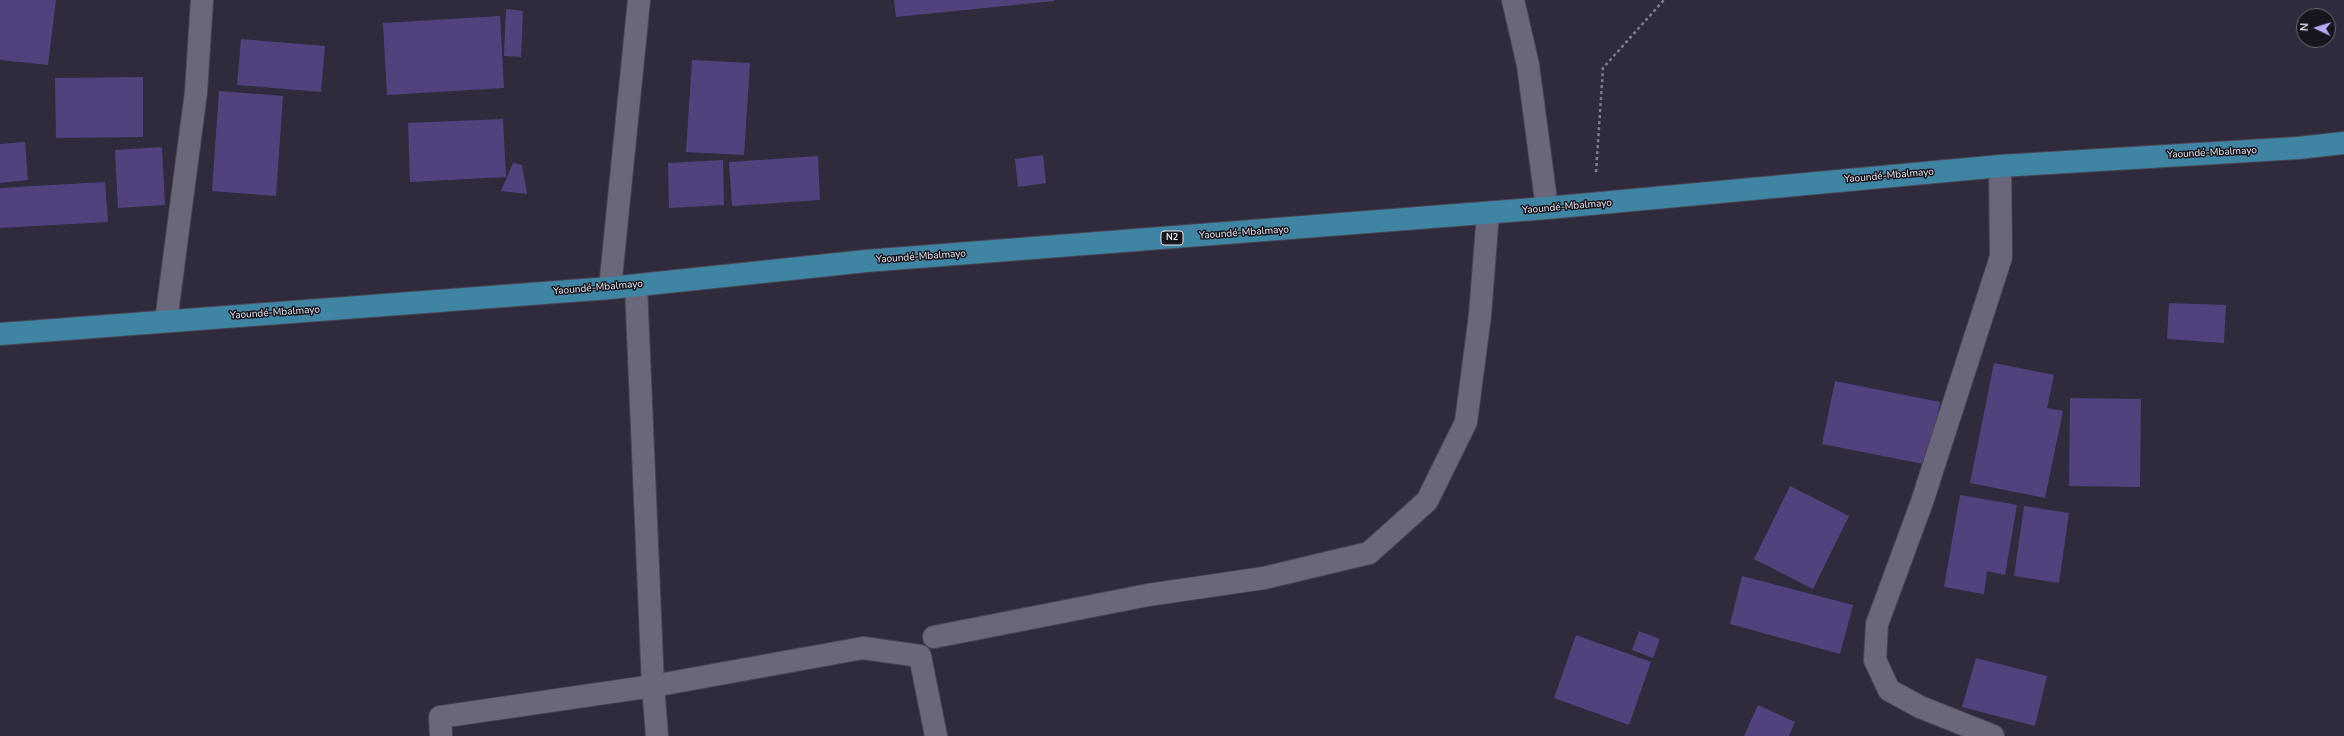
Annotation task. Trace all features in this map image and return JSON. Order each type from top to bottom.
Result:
[{"type":"highway","name":"Yaoundé-Mbalmayo","points":[[0,334],[636,286],[866,261],[1488,213],[2000,166],[2298,148],[2344,143]]},
{"type":"street","points":[[166,321],[196,92],[202,0]]},
{"type":"street","points":[[610,288],[639,0]]},
{"type":"street","points":[[1513,0],[1528,65],[1546,208]]},
{"type":"street","points":[[1993,736],[1920,707],[1890,690],[1875,660],[1877,624],[1922,502],[2001,257],[2000,166]]},
{"type":"street","points":[[934,637],[1148,595],[1264,578],[1369,552],[1427,501],[1466,422],[1480,314],[1488,213]]},
{"type":"street","points":[[636,286],[653,686],[657,736]]},
{"type":"street","points":[[442,736],[440,717],[653,686],[863,648],[920,656],[936,736]]},
{"type":"path","points":[[1594,204],[1603,68],[1664,0]]},
{"type":"building","points":[[0,0],[56,0],[48,65],[0,60]]},
{"type":"building","points":[[894,0],[1054,0],[1054,1],[896,17]]},
{"type":"building","points":[[506,9],[523,11],[521,57],[504,56]]},
{"type":"building","points":[[500,16],[504,88],[387,95],[383,23]]},
{"type":"building","points":[[241,39],[325,46],[321,92],[237,85]]},
{"type":"building","points":[[692,60],[750,63],[744,155],[686,152]]},
{"type":"building","points":[[143,77],[143,137],[56,138],[55,78]]},
{"type":"building","points":[[219,91],[283,96],[276,196],[212,191]]},
{"type":"building","points":[[503,119],[506,177],[410,182],[408,123]]},
{"type":"building","points":[[25,142],[28,180],[0,183],[0,144]]},
{"type":"building","points":[[162,147],[165,205],[118,208],[115,150]]},
{"type":"building","points":[[1043,155],[1046,183],[1018,187],[1015,159]]},
{"type":"building","points":[[818,156],[820,200],[732,206],[729,162]]},
{"type":"building","points":[[723,160],[724,205],[669,208],[668,163]]},
{"type":"building","points":[[513,163],[522,165],[527,194],[501,191]]},
{"type":"building","points":[[105,182],[108,222],[0,228],[0,188]]},
{"type":"building","points":[[2169,303],[2226,305],[2224,343],[2167,339]]},
{"type":"building","points":[[1994,363],[2054,375],[2047,408],[2063,411],[2045,498],[1970,483]]},
{"type":"building","points":[[1835,381],[1940,402],[1928,465],[1822,444]]},
{"type":"building","points":[[2070,398],[2141,399],[2140,487],[2069,486]]},
{"type":"building","points":[[1790,486],[1849,516],[1813,589],[1754,559]]},
{"type":"building","points":[[1960,495],[2017,505],[2005,575],[1987,571],[1984,594],[1944,587]]},
{"type":"building","points":[[2024,506],[2069,513],[2059,583],[2014,576]]},
{"type":"building","points":[[1742,576],[1853,605],[1840,654],[1730,624]]},
{"type":"building","points":[[1639,631],[1660,639],[1653,658],[1632,650]]},
{"type":"building","points":[[1576,635],[1651,662],[1629,725],[1554,698]]},
{"type":"building","points":[[1976,658],[2047,676],[2035,726],[1962,707]]},
{"type":"building","points":[[1758,705],[1795,722],[1789,736],[1744,736]]}]
